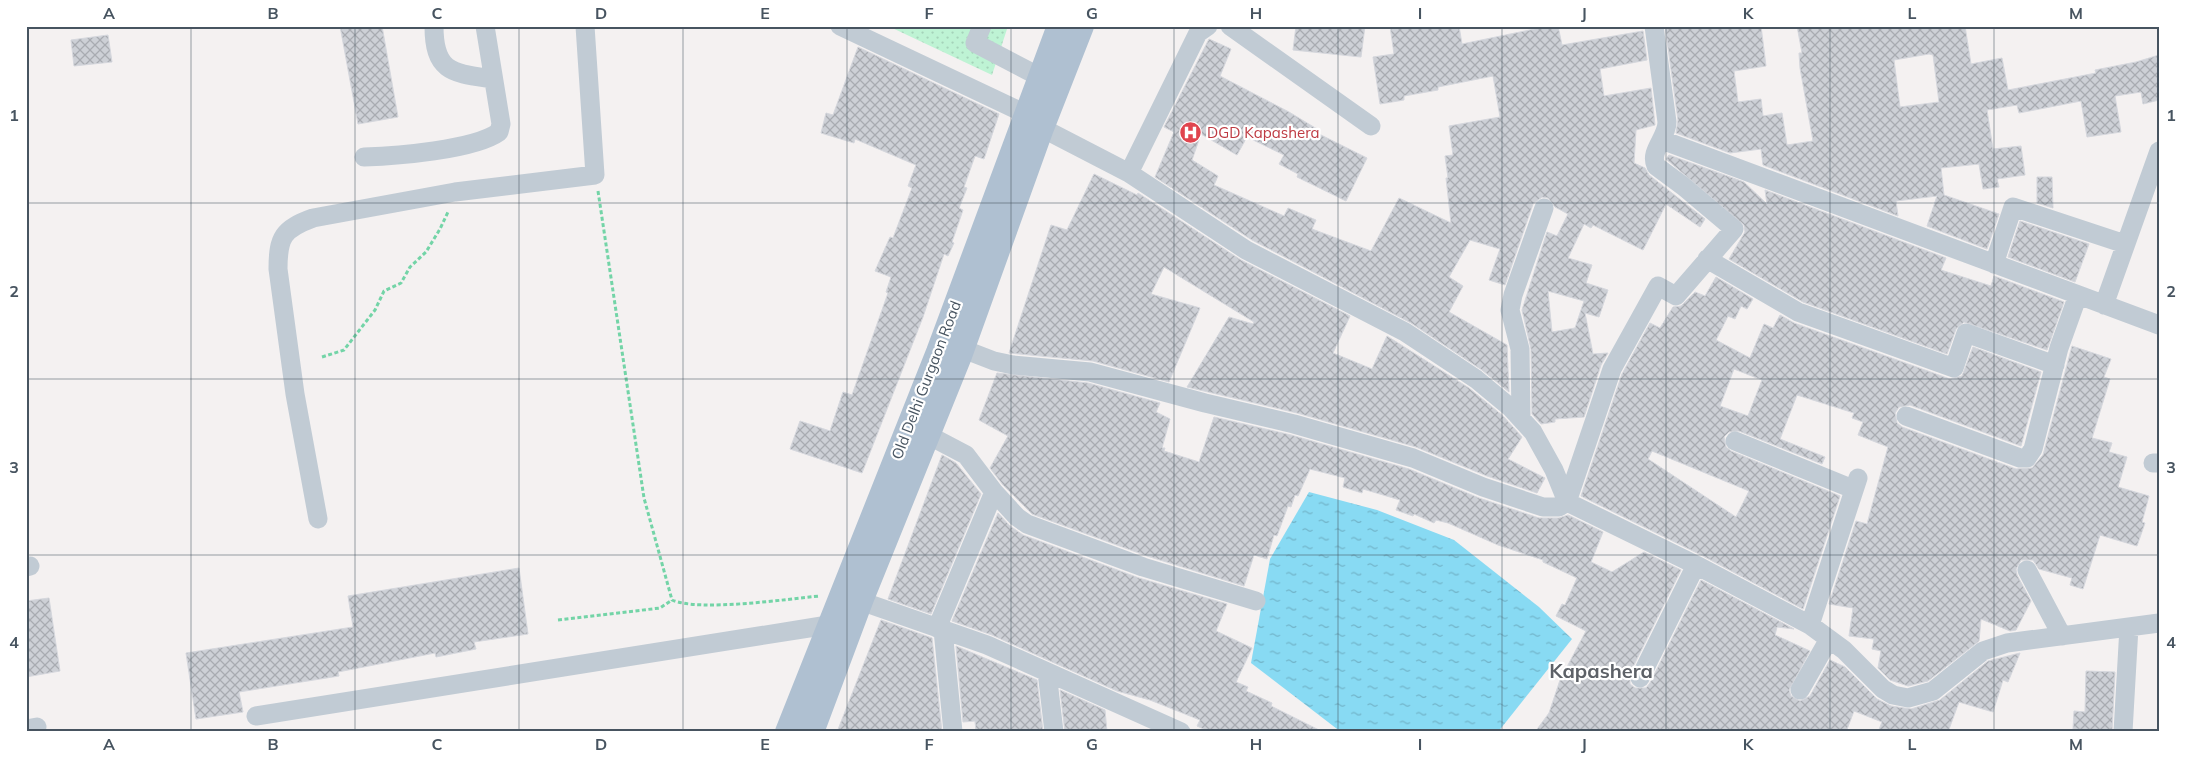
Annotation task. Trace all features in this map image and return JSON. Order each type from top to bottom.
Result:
[{"type":"main road","name":"Old Delhi Gurgaon Road","points":[[1034,121],[1040,77],[1059,26]]},
{"type":"main road","name":"Old Delhi Gurgaon Road","points":[[812,732],[851,598],[952,345],[1034,121],[1082,26]]},
{"type":"main road","name":"Old Delhi Gurgaon Road","points":[[787,732],[828,625],[851,598],[928,435],[952,345]]},
{"type":"street","points":[[434,26],[437,55],[441,63],[458,74],[493,78]]},
{"type":"street","points":[[364,157],[387,156],[450,147],[491,137],[499,132],[501,124],[484,26]]},
{"type":"street","points":[[318,519],[295,394],[278,269],[278,249],[284,235],[295,225],[313,218],[456,192],[595,175],[585,26]]},
{"type":"street","points":[[840,26],[1034,121],[1129,174],[1246,250],[1405,332],[1489,388],[1522,418],[1545,453],[1567,502],[1696,565],[1810,625],[1844,650],[1883,689],[1893,695],[1908,698],[1933,692],[1983,652],[1994,646],[2159,623]]},
{"type":"street","points":[[982,26],[975,43],[1040,77]]},
{"type":"street","points":[[1129,174],[1198,33],[1208,26]]},
{"type":"street","points":[[1230,26],[1371,126]]},
{"type":"street","points":[[952,345],[1013,365],[1090,372],[1358,441],[1413,458],[1483,487],[1544,507],[1558,507],[1567,502],[1612,369],[1658,286],[1676,296],[1734,229],[1656,166],[1654,158],[1667,129],[1667,122],[1654,26]]},
{"type":"street","points":[[1662,140],[2159,326]]},
{"type":"street","points":[[2104,305],[2159,151]]},
{"type":"street","points":[[1994,264],[2013,206],[2125,244]]},
{"type":"street","points":[[1522,418],[1520,349],[1510,310],[1513,295],[1544,208]]},
{"type":"street","points":[[1707,259],[1798,312],[1954,368],[1966,332],[2055,365]]},
{"type":"street","points":[[1906,416],[2020,458],[2027,458],[2033,449],[2055,365],[2078,296]]},
{"type":"street","points":[[928,435],[966,455],[994,492],[1017,517],[1027,524],[1143,566],[1256,601]]},
{"type":"street","points":[[1735,441],[1856,484],[1810,625]]},
{"type":"street","points":[[953,732],[940,629],[994,492]]},
{"type":"street","points":[[1640,678],[1696,565]]},
{"type":"street","points":[[2027,570],[2062,636]]},
{"type":"street","points":[[851,598],[987,644],[1181,732]]},
{"type":"street","points":[[256,716],[828,625]]},
{"type":"street","points":[[2123,732],[2129,627]]},
{"type":"street","points":[[1800,690],[1829,639]]},
{"type":"street","points":[[1047,672],[1054,732]]},
{"type":"path","points":[[595,175],[644,498],[672,600],[682,605],[704,605],[851,598]]},
{"type":"path","points":[[322,357],[344,350],[376,310],[384,291],[400,283],[410,267],[426,252],[440,229],[456,192]]},
{"type":"path","points":[[558,620],[660,608],[672,600]]},
{"type":"green space","points":[[888,26],[1008,26],[992,75]]},
{"type":"water","points":[[1309,492],[1377,510],[1454,540],[1539,607],[1572,639],[1498,732],[1341,732],[1251,663],[1270,559]]},
{"type":"building","points":[[340,26],[382,26],[398,117],[358,124]]},
{"type":"building","points":[[1296,26],[1365,26],[1361,57],[1293,50]]},
{"type":"building","points":[[1390,26],[1459,26],[1462,44],[1549,26],[1558,26],[1562,45],[1643,31],[1647,60],[1600,69],[1604,96],[1651,88],[1655,125],[1636,130],[1634,163],[1645,168],[1649,175],[1705,219],[1700,227],[1666,204],[1643,250],[1593,225],[1591,228],[1584,224],[1568,258],[1592,265],[1586,283],[1608,290],[1599,317],[1585,313],[1593,354],[1608,353],[1601,365],[1584,417],[1555,419],[1555,422],[1541,424],[1532,414],[1531,349],[1522,310],[1547,232],[1557,236],[1568,214],[1555,207],[1548,198],[1542,197],[1533,204],[1505,285],[1489,280],[1500,249],[1470,240],[1449,277],[1463,286],[1449,312],[1507,345],[1509,392],[1482,370],[1411,323],[1252,240],[1155,177],[1174,132],[1164,127],[1209,39],[1231,49],[1220,76],[1289,112],[1317,129],[1315,132],[1367,158],[1346,201],[1297,177],[1298,174],[1279,164],[1284,155],[1247,137],[1237,155],[1201,134],[1192,160],[1218,176],[1214,185],[1284,216],[1288,208],[1316,220],[1312,229],[1371,251],[1399,198],[1451,223],[1445,156],[1453,155],[1449,126],[1500,117],[1493,76],[1438,87],[1438,90],[1404,96],[1404,100],[1380,104],[1373,57],[1394,54]],"holes":[[[1548,291],[1584,301],[1575,328],[1552,332]]]},
{"type":"building","points":[[1665,26],[1761,26],[1766,66],[1734,71],[1738,102],[1761,99],[1763,116],[1782,113],[1787,145],[1813,141],[1800,68],[1799,53],[1802,53],[1797,26],[1965,26],[1971,64],[2002,58],[2008,90],[2096,73],[2095,70],[2136,62],[2159,55],[2159,100],[2143,104],[2141,92],[2115,96],[2121,132],[2087,137],[2081,101],[2019,113],[2017,105],[1987,110],[1993,149],[2021,146],[2025,175],[1997,179],[1999,187],[1983,189],[1979,164],[1941,168],[1944,195],[1999,214],[1987,249],[1927,226],[1937,196],[1896,201],[1898,216],[1763,165],[1761,149],[1730,153],[1676,133],[1678,120]],"holes":[[[1929,54],[1933,55],[1939,102],[1900,107],[1894,60]]]},
{"type":"building","points":[[108,35],[112,62],[74,66],[71,40]]},
{"type":"building","points":[[858,47],[999,114],[984,159],[975,156],[964,187],[967,188],[959,208],[963,210],[952,242],[954,243],[948,256],[944,254],[923,317],[862,473],[790,449],[800,421],[830,431],[843,392],[852,395],[888,293],[886,292],[891,277],[875,271],[890,237],[893,238],[912,188],[908,186],[916,165],[855,139],[854,143],[821,133],[826,113],[833,115]]},
{"type":"building","points":[[1669,155],[1744,182],[1767,204],[1765,190],[1946,258],[1941,270],[1991,286],[1994,276],[2064,302],[2047,350],[1964,322],[1956,329],[1947,354],[1803,302],[1729,259],[1745,232],[1744,225],[1666,159]]},
{"type":"building","points":[[1094,174],[1137,195],[1138,193],[1241,260],[1350,316],[1333,353],[1372,369],[1387,336],[1469,388],[1503,416],[1522,437],[1508,459],[1545,478],[1537,493],[1487,476],[1416,447],[1297,413],[1187,387],[1229,317],[1253,324],[1254,322],[1164,267],[1151,294],[1200,308],[1169,382],[1093,361],[1009,353],[1051,225],[1067,230]]},
{"type":"building","points":[[2037,177],[2052,177],[2053,208],[2037,203]]},
{"type":"building","points":[[2020,221],[2089,244],[2075,282],[2008,257]]},
{"type":"building","points":[[1716,277],[1753,299],[1747,309],[1741,306],[1735,319],[1728,316],[1716,340],[1750,358],[1764,324],[1773,328],[1780,315],[1794,323],[1950,379],[1962,376],[1973,347],[2041,372],[2021,446],[1910,405],[1899,407],[1895,413],[1897,423],[1902,427],[2016,469],[2032,468],[2043,455],[2072,346],[2111,359],[2104,377],[2110,379],[2092,438],[2112,443],[2109,452],[2127,457],[2118,487],[2149,496],[2142,522],[2145,523],[2137,546],[2100,535],[2083,589],[2070,585],[2072,578],[2039,569],[2033,560],[2021,560],[2016,569],[2017,575],[2031,601],[2016,630],[2010,631],[1981,619],[1979,641],[1928,681],[1908,686],[1890,680],[1878,668],[1881,651],[1872,649],[1874,639],[1849,636],[1853,608],[1829,604],[1856,521],[1867,524],[1888,447],[1858,435],[1863,422],[1852,418],[1854,413],[1797,395],[1780,439],[1825,457],[1822,464],[1739,431],[1729,432],[1724,437],[1726,447],[1731,451],[1840,496],[1803,609],[1701,555],[1581,496],[1622,374],[1650,323],[1660,328],[1673,307],[1681,306],[1695,292],[1705,296]],"holes":[[[1734,369],[1762,380],[1748,416],[1720,406]],[[1652,451],[1749,491],[1736,517],[1648,459]]]},
{"type":"building","points":[[997,373],[1088,383],[1160,403],[1156,412],[1170,419],[1162,448],[1165,448],[1164,451],[1199,462],[1214,417],[1291,435],[1409,469],[1479,498],[1539,518],[1559,518],[1568,515],[1603,532],[1591,562],[1612,572],[1644,552],[1681,570],[1630,673],[1630,684],[1635,688],[1646,688],[1650,683],[1701,580],[1794,629],[1777,627],[1775,635],[1810,651],[1789,690],[1791,696],[1800,701],[1810,696],[1830,660],[1845,667],[1877,699],[1891,706],[1911,709],[1940,700],[1988,661],[2020,653],[2008,682],[2003,680],[1993,712],[1959,702],[1948,732],[1878,732],[1882,722],[1854,711],[1846,732],[1535,732],[1549,713],[1560,680],[1586,631],[1556,616],[1562,604],[1565,605],[1577,578],[1543,562],[1543,560],[1498,545],[1448,523],[1436,520],[1434,523],[1414,514],[1413,516],[1396,510],[1400,500],[1363,489],[1362,493],[1343,487],[1345,478],[1310,469],[1298,496],[1295,495],[1291,507],[1288,506],[1277,536],[1274,535],[1267,559],[1254,555],[1244,586],[1147,556],[1032,514],[1003,485],[990,468],[1008,436],[979,420]]},
{"type":"building","points":[[942,455],[956,463],[981,494],[931,614],[888,599]]},
{"type":"building","points":[[998,513],[1010,526],[1023,535],[1139,578],[1227,604],[1216,631],[1252,648],[1236,682],[1248,687],[1246,691],[1272,703],[1271,706],[1323,732],[1210,732],[1197,726],[1200,720],[1150,700],[1117,691],[992,635],[952,621]]},
{"type":"building","points":[[519,568],[528,634],[474,642],[476,649],[436,657],[435,653],[338,672],[339,676],[239,692],[243,712],[196,719],[186,653],[353,627],[348,596]]},
{"type":"building","points":[[49,598],[60,671],[26,677],[26,601]]},
{"type":"building","points":[[881,620],[932,638],[942,732],[837,732]]},
{"type":"building","points":[[956,646],[1037,680],[1043,732],[976,732],[975,721],[963,722]]},
{"type":"building","points":[[2086,671],[2115,672],[2112,731],[2073,729],[2074,711],[2085,712]]},
{"type":"building","points":[[1060,690],[1105,710],[1107,732],[1065,732]]},
{"type":"place","name":"DGD Kapashera","points":[[1191,132]]},
{"type":"district","name":"Kapashera","points":[[1601,670]]}]
